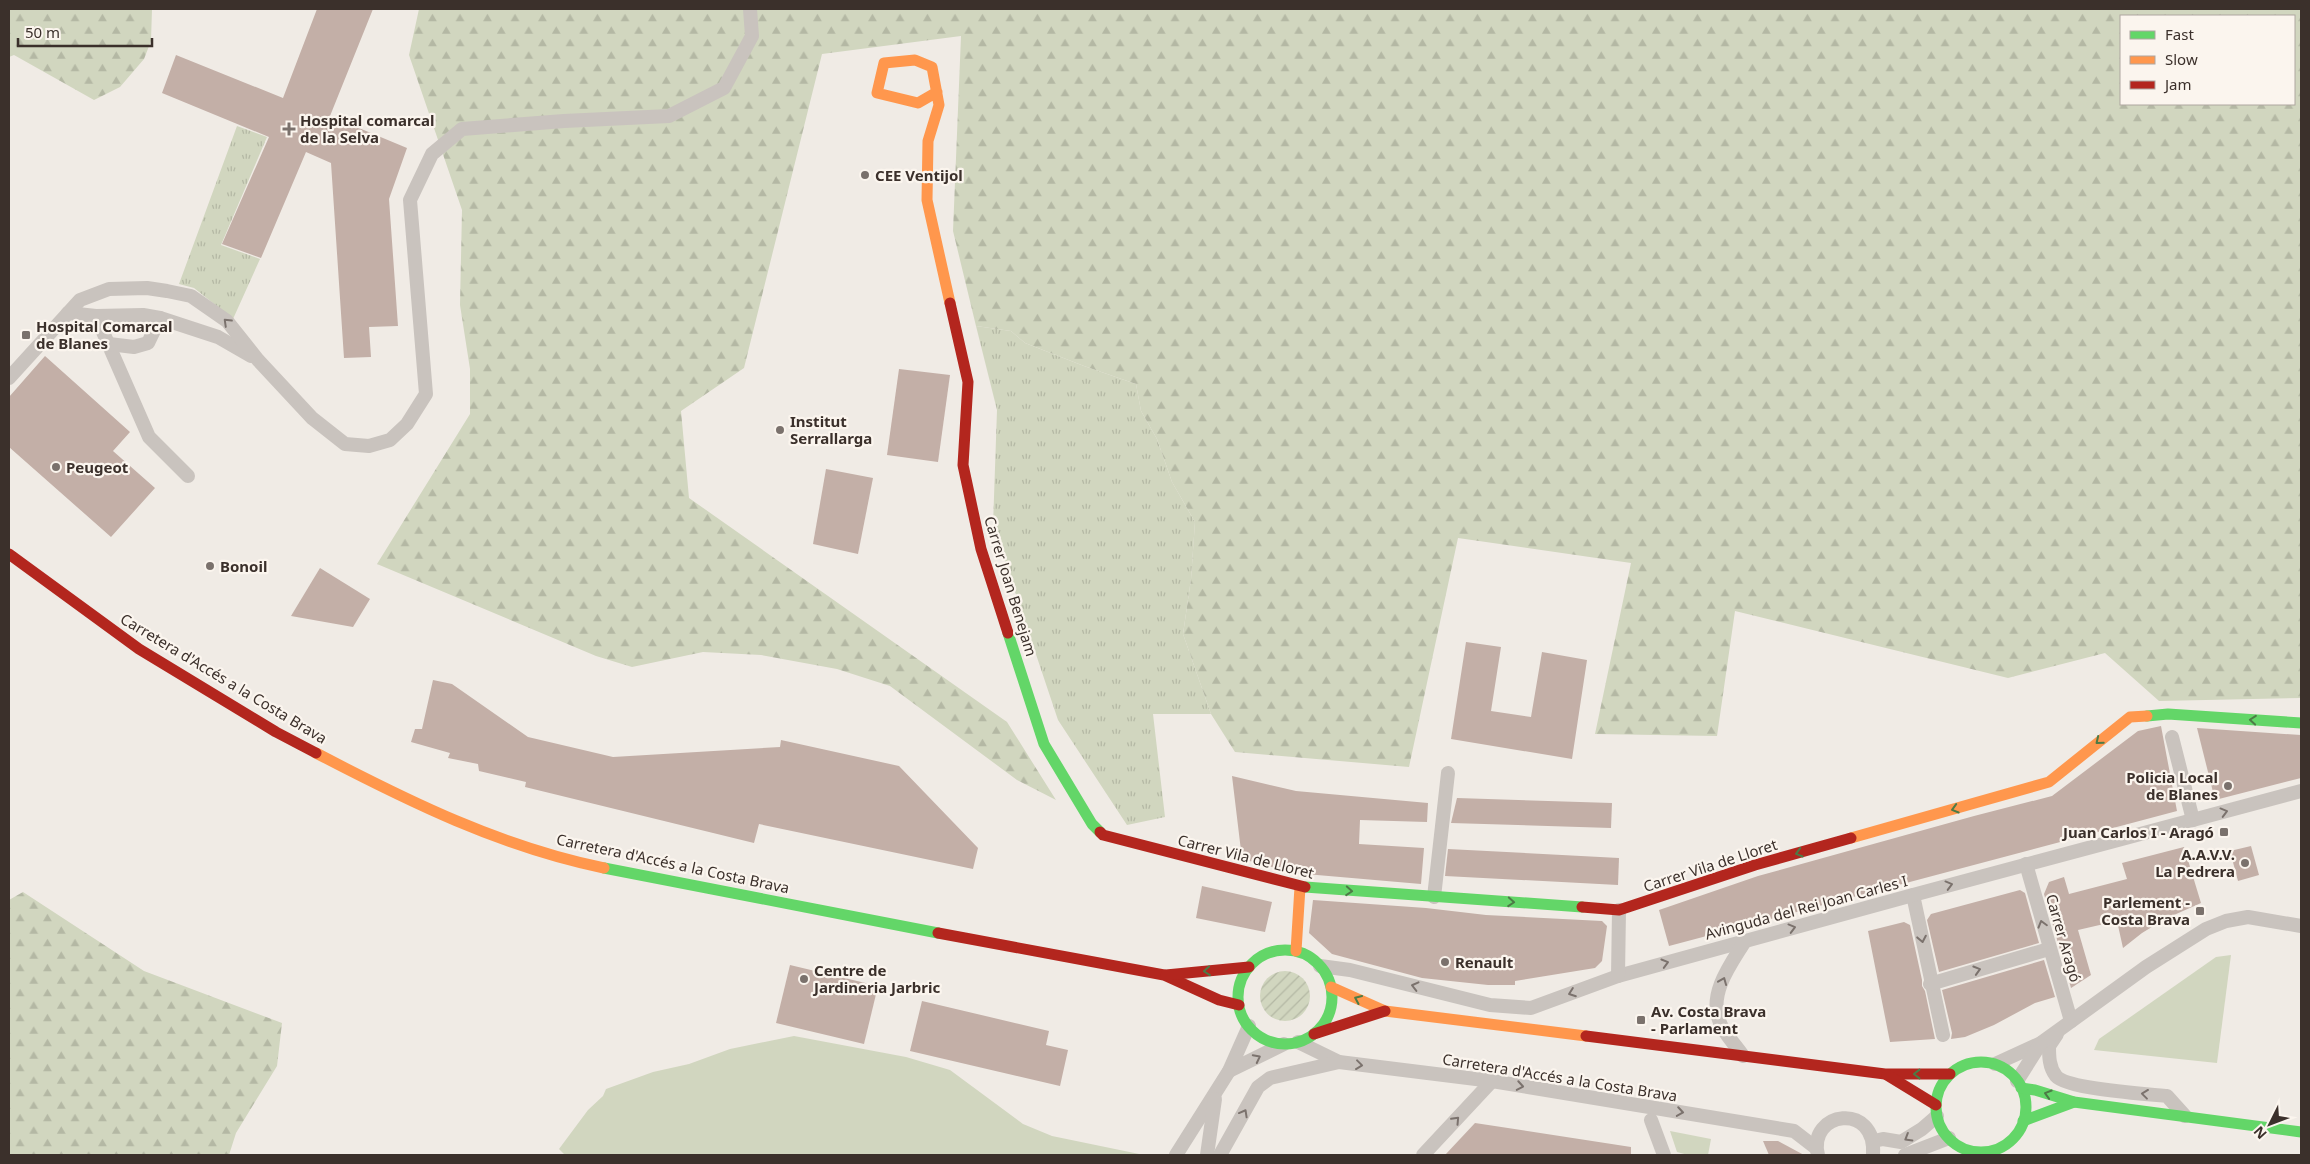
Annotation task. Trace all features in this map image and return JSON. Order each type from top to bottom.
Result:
[{"type":"main road","name":"Carrer Joan Benejam","points":[[937,92],[918,103],[877,93],[884,63],[915,60],[932,67],[937,92],[939,105],[928,141],[927,200],[968,382],[963,465],[981,549],[1044,744],[1092,824],[1103,835]]},
{"type":"main road","name":"Carretera d'Accés a la Costa Brava","points":[[9,554],[139,649],[276,732],[394,794],[490,836],[599,866],[784,904],[1164,975],[1219,1000],[1239,1005]]},
{"type":"main road","name":"Carrer Vila de Lloret","points":[[1103,835],[1300,887],[1619,910],[1755,865],[2049,782],[2130,717],[2168,714],[2301,723]]},
{"type":"main road","points":[[1296,951],[1300,887]]},
{"type":"main road","points":[[1314,1034],[1324,1023],[1330,1011],[1332,997],[1327,976],[1320,966],[1309,956],[1296,951],[1271,952],[1258,958],[1249,967],[1240,985],[1239,1005],[1249,1026],[1267,1040],[1291,1043],[1385,1011]]},
{"type":"main road","name":"Carretera d'Accés a la Costa Brava","points":[[1164,975],[1249,967]]},
{"type":"main road","points":[[1331,987],[1385,1011],[1885,1074],[1950,1074]]},
{"type":"main road","points":[[1979,1062],[1995,1064],[2009,1072],[2019,1085],[2025,1102],[2023,1121],[2008,1142],[1988,1150],[1968,1149],[1949,1138],[1942,1128],[1937,1111],[1942,1085],[1950,1074],[1967,1064],[1979,1062]]},
{"type":"main road","points":[[1885,1074],[1937,1111]]},
{"type":"main road","points":[[2019,1085],[2074,1102],[2301,1132]]},
{"type":"main road","points":[[2023,1121],[2074,1102]]},
{"type":"street","points":[[9,378],[80,300],[109,289],[147,288],[191,296],[227,321],[258,360],[312,418],[346,444],[369,446],[390,440],[407,424],[426,394],[410,200],[432,154],[462,129],[564,120],[669,116],[724,88],[752,36],[750,9]]},
{"type":"street","points":[[96,316],[109,289]]},
{"type":"street","points":[[68,313],[96,316],[143,315],[160,318],[218,337],[258,360]]},
{"type":"street","points":[[96,316],[149,437],[188,476]]},
{"type":"street","points":[[109,344],[134,347],[148,343],[160,318]]},
{"type":"street","points":[[2172,737],[2193,820]]},
{"type":"street","points":[[1434,897],[1448,773]]},
{"type":"street","name":"Avinguda del Rei Joan Carles I","points":[[1320,966],[1350,970],[1490,1005],[1531,1008],[1618,976],[1913,894],[2301,791]]},
{"type":"street","name":"Carrer Aragó","points":[[2026,864],[2067,1024]]},
{"type":"street","points":[[1913,894],[1930,984],[1943,1035]]},
{"type":"street","points":[[1618,976],[1619,910]]},
{"type":"street","points":[[1995,1064],[2041,1043],[2200,932],[2226,921],[2248,917],[2301,926]]},
{"type":"street","points":[[1744,1056],[1719,1021],[1717,997],[1724,977],[1745,941]]},
{"type":"street","points":[[1930,984],[2049,949]]},
{"type":"street","points":[[2067,1024],[2048,1046],[2050,1062],[2057,1077],[2075,1085],[2167,1096],[2185,1116]]},
{"type":"street","points":[[1176,1155],[1229,1071],[1249,1026]]},
{"type":"street","points":[[1229,1071],[1291,1043]]},
{"type":"street","name":"Carretera d'Accés a la Costa Brava","points":[[1291,1043],[1339,1062],[1492,1081],[1794,1131],[1817,1152]]},
{"type":"street","points":[[2019,1085],[2041,1043]]},
{"type":"street","points":[[1220,1155],[1258,1087],[1270,1078],[1339,1062]]},
{"type":"street","points":[[1423,1155],[1492,1081]]},
{"type":"street","points":[[1207,1155],[1215,1095]]},
{"type":"street","points":[[1874,1141],[1883,1139],[1901,1142],[1922,1130],[1937,1111]]},
{"type":"street","points":[[1817,1152],[1820,1131],[1833,1120],[1850,1117],[1866,1125],[1874,1141],[1873,1155]]},
{"type":"street","points":[[1651,1120],[1664,1155]]},
{"type":"street","points":[[1905,1155],[1949,1138]]},
{"type":"green space","points":[[9,9],[152,9],[151,41],[144,59],[120,87],[94,100],[14,55],[9,57]]},
{"type":"green space","points":[[419,9],[2301,9],[2301,698],[2159,701],[2105,653],[2008,678],[1735,611],[1717,736],[1595,734],[1631,563],[1458,538],[1409,767],[1235,752],[1211,714],[1183,634],[1191,579],[1195,522],[1172,482],[1157,439],[1141,411],[1136,384],[1025,343],[1011,331],[976,326],[953,231],[961,36],[822,54],[744,368],[681,411],[689,498],[1007,722],[1056,800],[1017,780],[890,686],[837,669],[761,655],[703,652],[632,667],[596,656],[377,564],[470,414],[470,369],[460,305],[462,210],[409,55]]},
{"type":"green space","points":[[237,126],[267,137],[221,245],[260,259],[233,319],[194,288],[179,284]]},
{"type":"green space","points":[[976,326],[1011,331],[1025,343],[1136,384],[1141,411],[1157,439],[1172,482],[1195,522],[1191,579],[1183,634],[1211,714],[1153,714],[1165,817],[1127,825],[1058,720],[993,526],[997,410]]},
{"type":"green space","points":[[23,892],[144,971],[282,1023],[277,1066],[236,1133],[229,1155],[9,1155],[9,900]]},
{"type":"green space","points":[[2231,955],[2217,1063],[2094,1050],[2099,1039],[2216,957]]},
{"type":"green space","points":[[1280,971],[1290,971],[1303,978],[1310,991],[1310,1001],[1303,1014],[1290,1021],[1280,1021],[1271,1017],[1264,1010],[1260,1001],[1260,991],[1264,982],[1271,975]]},
{"type":"green space","points":[[794,1036],[906,1057],[950,1070],[1023,1124],[1052,1136],[1144,1155],[565,1155],[559,1149],[588,1110],[603,1096],[606,1089],[653,1072],[689,1064],[730,1049]]},
{"type":"green space","points":[[1670,1131],[1711,1139],[1708,1155],[1688,1155],[1677,1152]]},
{"type":"building","points":[[317,9],[373,9],[330,116],[407,148],[389,199],[398,326],[369,327],[371,357],[344,358],[331,163],[306,152],[261,258],[222,244],[269,137],[162,93],[176,55],[283,98]]},
{"type":"building","points":[[45,356],[130,432],[113,451],[155,488],[111,537],[9,447],[9,397]]},
{"type":"building","points":[[899,369],[950,375],[938,462],[887,455]]},
{"type":"building","points":[[826,469],[873,478],[858,554],[813,544]]},
{"type":"building","points":[[320,568],[370,599],[353,627],[291,616]]},
{"type":"building","points":[[1466,642],[1501,647],[1491,711],[1531,717],[1542,652],[1587,660],[1572,759],[1451,739]]},
{"type":"building","points":[[433,680],[452,684],[528,737],[613,757],[780,747],[781,740],[899,766],[978,848],[973,869],[759,824],[754,843],[525,787],[526,782],[479,771],[478,764],[448,758],[450,753],[411,742],[415,729],[422,729]]},
{"type":"building","points":[[2161,726],[2177,811],[1669,946],[1659,910],[1758,876],[2052,796],[2138,731]]},
{"type":"building","points":[[2197,728],[2301,735],[2301,778],[2215,800]]},
{"type":"building","points":[[1232,776],[1296,791],[1428,803],[1427,822],[1360,820],[1359,844],[1424,848],[1421,884],[1294,873],[1242,859]]},
{"type":"building","points":[[1457,798],[1612,803],[1611,828],[1451,823]]},
{"type":"building","name":"A.A.V.V. La Pedrera","points":[[2251,846],[2259,875],[2238,881],[2230,851]]},
{"type":"building","points":[[2184,847],[2201,903],[2165,919],[2142,933],[2123,948],[2117,921],[2078,930],[2091,975],[2071,988],[2044,894],[2049,882],[2064,877],[2069,894],[2127,879],[2122,863]]},
{"type":"building","points":[[1448,849],[1619,858],[1618,885],[1445,876]]},
{"type":"building","points":[[1202,886],[1272,902],[1265,932],[1196,918]]},
{"type":"building","points":[[2020,890],[2025,893],[2039,943],[1939,972],[1927,920],[1931,914]]},
{"type":"building","points":[[1313,900],[1426,908],[1486,915],[1602,921],[1607,926],[1602,961],[1595,968],[1515,981],[1515,985],[1488,985],[1422,978],[1332,954],[1309,933]]},
{"type":"building","points":[[1904,922],[1910,925],[1935,1039],[1890,1042],[1868,931]]},
{"type":"building","points":[[2044,960],[2055,997],[2035,1003],[1994,1025],[1965,1037],[1951,1039],[1952,1033],[1942,990]]},
{"type":"building","points":[[790,965],[878,986],[864,1044],[776,1023]]},
{"type":"building","points":[[922,1001],[1049,1031],[1046,1045],[1068,1050],[1060,1086],[910,1051]]},
{"type":"building","points":[[1475,1123],[1631,1147],[1631,1155],[1445,1155]]},
{"type":"building","points":[[1763,1141],[1778,1141],[1804,1155],[1769,1155]]},
{"type":"traffic: fast","points":[[1008,633],[1044,744],[1092,824],[1100,832]]},
{"type":"traffic: fast","points":[[2147,716],[2168,714],[2301,723]]},
{"type":"traffic: fast","points":[[604,868],[938,933]]},
{"type":"traffic: fast","points":[[1305,887],[1582,907]]},
{"type":"traffic: fast","points":[[1285,950],[1303,954],[1318,964],[1328,979],[1332,997],[1328,1015],[1318,1030],[1303,1040],[1285,1044],[1267,1040],[1252,1030],[1242,1015],[1238,997],[1242,979],[1252,964],[1267,954],[1285,950]]},
{"type":"traffic: fast","points":[[1981,1062],[1998,1066],[2013,1075],[2022,1090],[2026,1107],[2022,1124],[2013,1139],[1998,1148],[1981,1152],[1964,1148],[1949,1139],[1940,1124],[1936,1107],[1940,1090],[1949,1075],[1964,1066],[1981,1062]]},
{"type":"traffic: fast","points":[[2021,1088],[2035,1090],[2074,1102],[2301,1132]]},
{"type":"traffic: fast","points":[[2023,1121],[2074,1102]]},
{"type":"traffic: slow","points":[[937,92],[918,103],[877,93],[884,63],[915,60],[932,67],[939,105],[928,141],[927,200],[950,303]]},
{"type":"traffic: slow","points":[[1851,838],[2049,782],[2130,717],[2147,716]]},
{"type":"traffic: slow","points":[[316,753],[456,821],[528,848],[604,868]]},
{"type":"traffic: slow","points":[[1296,951],[1300,887]]},
{"type":"traffic: slow","points":[[1331,987],[1385,1011],[1586,1036]]},
{"type":"traffic: jam","points":[[950,303],[968,382],[963,465],[981,549],[1008,633]]},
{"type":"traffic: jam","points":[[9,554],[139,649],[276,732],[316,753]]},
{"type":"traffic: jam","points":[[1100,832],[1103,835],[1305,887]]},
{"type":"traffic: jam","points":[[1582,907],[1619,910],[1755,865],[1851,838]]},
{"type":"traffic: jam","points":[[938,933],[1164,975],[1219,1000],[1239,1005]]},
{"type":"traffic: jam","points":[[1166,975],[1249,967]]},
{"type":"traffic: jam","points":[[1314,1034],[1385,1011]]},
{"type":"traffic: jam","points":[[1586,1036],[1885,1074],[1950,1074]]},
{"type":"traffic: jam","points":[[1887,1075],[1936,1105]]},
{"type":"place","name":"Hospital comarcal de la Selva","points":[[289,129]]},
{"type":"place","name":"CEE Ventijol","points":[[865,175]]},
{"type":"place","name":"Hospital Comarcal de Blanes","points":[[26,335]]},
{"type":"place","name":"Institut Serrallarga","points":[[780,430]]},
{"type":"place","name":"Peugeot","points":[[56,467]]},
{"type":"place","name":"Bonoil","points":[[210,566]]},
{"type":"place","name":"Policia Local de Blanes","points":[[2228,786]]},
{"type":"place","name":"Juan Carlos I - Aragó","points":[[2224,832]]},
{"type":"place","name":"A.A.V.V. La Pedrera","points":[[2245,863]]},
{"type":"place","name":"Parlement - Costa Brava","points":[[2200,911]]},
{"type":"place","name":"Renault","points":[[1445,962]]},
{"type":"place","name":"Centre de Jardineria Jarbric","points":[[804,979]]},
{"type":"place","name":"Av. Costa Brava - Parlament","points":[[1641,1020]]}]
